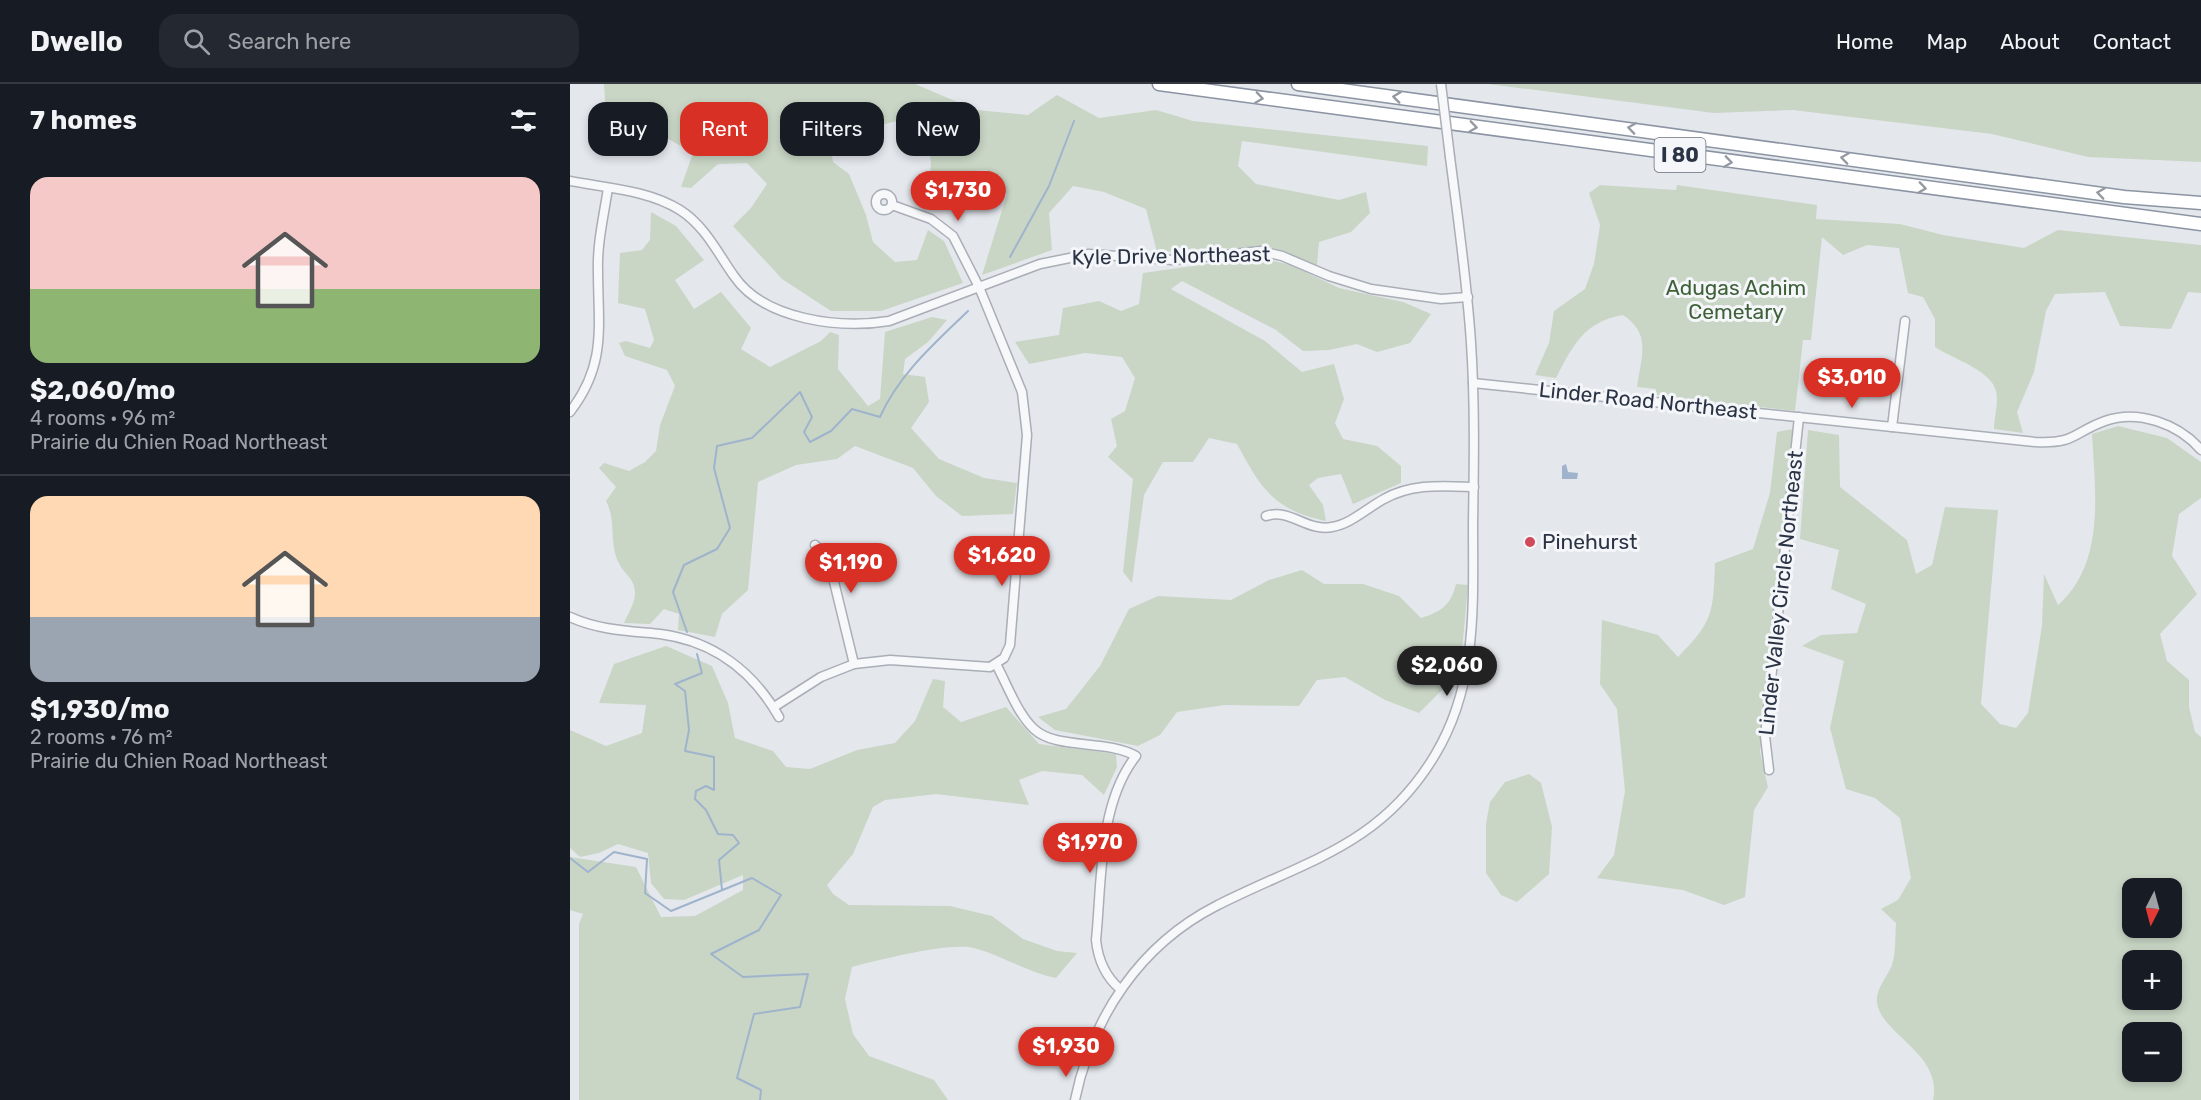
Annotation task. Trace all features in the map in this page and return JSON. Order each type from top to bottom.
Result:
[{"type":"highway","name":"I 80","points":[[1159,84],[2201,224]]},
{"type":"highway","name":"I 80","points":[[1298,84],[2124,196],[2201,203]]},
{"type":"highway","points":[[2124,196],[2201,198]]},
{"type":"street","points":[[1075,1100],[1091,1042],[1120,989],[1159,945],[1192,920],[1224,902],[1321,859],[1365,833],[1396,806],[1427,769],[1453,720],[1466,679],[1471,651],[1473,383],[1467,297],[1441,84]]},
{"type":"street","name":"Kyle Drive Northeast","points":[[570,182],[653,197],[681,211],[706,234],[745,289],[765,305],[791,315],[863,324],[889,321],[1040,264],[1074,255],[1103,254],[1173,260],[1261,251],[1282,256],[1329,276],[1371,289],[1441,299],[1467,297]]},
{"type":"street","points":[[570,412],[587,387],[597,357],[601,323],[598,250],[608,188]]},
{"type":"street","points":[[774,707],[821,677],[854,664],[890,660],[982,667],[996,664],[1004,658],[1010,645],[1027,420],[1018,378],[958,243],[946,229],[931,219],[892,206]]},
{"type":"street","points":[[1892,426],[1905,321]]},
{"type":"street","name":"Linder Road Northeast","points":[[1473,383],[2054,443],[2071,439],[2104,421],[2138,417],[2176,428],[2201,450]]},
{"type":"street","name":"Linder Valley Circle Northeast","points":[[1769,770],[1765,736],[1799,417]]},
{"type":"street","points":[[1266,516],[1280,513],[1311,527],[1330,528],[1346,523],[1380,500],[1404,490],[1430,486],[1474,487]]},
{"type":"street","points":[[815,546],[828,557],[854,664]]},
{"type":"street","points":[[570,617],[595,626],[676,637],[706,646],[744,671],[774,707],[779,717]]},
{"type":"street","points":[[996,664],[1028,723],[1042,735],[1119,748],[1136,756],[1122,775],[1111,804],[1096,940],[1098,956],[1105,971],[1120,989]]},
{"type":"green space","points":[[604,84],[915,84],[957,102],[896,102],[896,121],[884,124],[884,102],[780,102],[780,156],[832,156],[833,162],[849,174],[866,215],[873,242],[895,262],[917,260],[928,230],[944,241],[963,283],[881,311],[831,311],[782,279],[733,226],[751,208],[767,184],[747,163],[718,164],[691,188],[681,187],[692,156],[768,156],[768,102],[680,102],[680,146],[668,139],[668,102],[605,102]]},
{"type":"green space","points":[[1488,84],[2201,84],[2201,162],[2088,157],[1992,134],[1793,110],[1714,113]]},
{"type":"green space","points":[[1057,95],[1099,118],[1156,110],[1193,121],[1428,146],[1427,166],[1242,141],[1238,166],[1256,184],[1339,200],[1366,192],[1370,213],[1351,232],[1319,242],[1317,265],[1268,246],[1157,252],[1146,209],[1104,192],[1073,186],[1049,213],[1052,250],[982,275],[1007,194],[987,170],[958,172],[929,195],[930,156],[980,156],[980,110],[1028,115]]},
{"type":"green space","name":"Adugas Achim Cemetary","points":[[1600,185],[1676,190],[1677,185],[1817,205],[1816,219],[1900,224],[1943,235],[2024,248],[2058,230],[2201,245],[2201,293],[2188,292],[2171,329],[2120,326],[2105,292],[2055,294],[2046,311],[2034,372],[2017,412],[2023,433],[1994,429],[1997,400],[1993,384],[1979,371],[1935,347],[1935,319],[1923,297],[1908,293],[1899,248],[1867,245],[1843,255],[1822,237],[1811,340],[1803,340],[1795,411],[1656,395],[1656,389],[1637,387],[1642,356],[1641,338],[1632,322],[1623,315],[1610,318],[1589,329],[1574,345],[1556,378],[1535,375],[1549,343],[1554,311],[1585,289],[1594,264],[1600,225],[1589,193]]},
{"type":"green space","points":[[651,212],[676,226],[704,260],[675,280],[694,309],[721,292],[751,328],[741,349],[770,367],[821,341],[830,332],[839,335],[838,369],[868,406],[880,399],[885,332],[932,317],[947,320],[928,342],[905,359],[903,374],[925,377],[929,402],[911,428],[939,459],[984,478],[1017,483],[1013,514],[962,516],[936,496],[913,468],[855,446],[837,459],[796,465],[758,482],[748,590],[722,614],[715,637],[678,630],[679,614],[664,609],[650,624],[624,623],[635,592],[614,549],[611,517],[606,501],[616,487],[599,468],[604,463],[629,471],[645,462],[656,451],[660,425],[675,386],[667,370],[625,356],[619,343],[626,341],[650,348],[654,340],[645,309],[618,303],[620,253],[642,250],[650,240]]},
{"type":"green space","points":[[1258,257],[1291,265],[1339,288],[1403,302],[1431,314],[1410,343],[1377,352],[1357,344],[1329,350],[1303,351],[1276,330],[1182,281],[1171,289],[1265,341],[1302,372],[1334,364],[1344,399],[1335,423],[1343,439],[1377,446],[1401,466],[1401,483],[1353,504],[1341,474],[1318,478],[1309,485],[1323,505],[1326,521],[1293,511],[1281,503],[1262,485],[1237,444],[1209,438],[1193,462],[1163,462],[1144,495],[1132,583],[1123,572],[1133,479],[1108,457],[1117,446],[1111,419],[1125,411],[1135,378],[1122,357],[1085,353],[1029,364],[1015,342],[1059,335],[1063,308],[1099,301],[1121,311],[1139,304],[1143,273]]},
{"type":"green space","points":[[2118,426],[2167,438],[2201,462],[2201,498],[2179,514],[2172,556],[2197,594],[2160,634],[2167,661],[2189,680],[2189,707],[2195,732],[2201,737],[2201,1100],[1933,1100],[1934,1084],[1929,1070],[1911,1046],[1889,1025],[1877,1003],[1880,988],[1892,965],[1896,923],[1881,909],[1898,900],[1911,878],[1900,818],[1875,798],[1846,789],[1830,728],[1844,661],[1802,646],[1821,635],[1857,633],[1866,604],[1831,589],[1839,550],[1800,539],[1808,430],[1839,435],[1840,487],[1907,540],[1916,574],[1932,565],[1945,507],[1998,510],[1981,704],[2000,724],[2016,728],[2028,713],[2042,626],[2044,574],[2058,605],[2073,588],[2084,569],[2091,547],[2095,479],[2092,434]]},
{"type":"green space","points":[[1793,429],[1760,752],[1768,787],[1754,810],[1745,897],[1724,905],[1683,890],[1597,878],[1614,855],[1625,791],[1617,709],[1600,684],[1602,620],[1658,635],[1678,657],[1690,645],[1709,615],[1712,605],[1715,563],[1753,549],[1770,493],[1777,432]]},
{"type":"green space","points":[[1302,570],[1324,584],[1363,584],[1399,596],[1421,618],[1444,607],[1456,584],[1468,585],[1461,662],[1442,690],[1419,713],[1385,700],[1345,677],[1317,680],[1299,706],[1225,705],[1177,712],[1160,735],[1138,746],[1055,730],[1038,717],[1066,709],[1100,666],[1129,609],[1158,596],[1231,600],[1269,580]]},
{"type":"green space","points":[[666,646],[712,666],[728,703],[735,738],[773,751],[786,767],[810,769],[857,750],[895,743],[915,721],[933,679],[945,681],[943,707],[961,722],[1006,707],[1039,744],[1116,754],[1117,767],[1104,795],[1082,775],[1042,771],[1019,780],[1029,805],[936,794],[885,800],[873,807],[853,854],[827,885],[833,894],[849,905],[950,906],[992,916],[1023,939],[1057,951],[1077,953],[1056,978],[1035,972],[985,951],[963,947],[948,947],[914,953],[852,967],[845,999],[853,1034],[869,1056],[934,1080],[948,1100],[579,1100],[579,924],[583,914],[570,910],[570,857],[636,867],[661,917],[695,916],[743,890],[743,875],[684,900],[664,899],[651,883],[648,853],[618,844],[599,853],[580,857],[570,848],[570,730],[606,746],[642,733],[646,705],[599,703],[614,664]]},
{"type":"green space","points":[[1529,774],[1541,783],[1552,827],[1549,874],[1517,902],[1501,895],[1486,873],[1486,824],[1490,802],[1505,782]]},
{"type":"water","points":[[1566,464],[1568,472],[1578,473],[1577,479],[1562,479],[1562,466]]},
{"type":"waterway","points":[[1010,257],[1049,186],[1074,121]]},
{"type":"waterway","points":[[687,632],[673,592],[684,565],[717,549],[730,528],[714,468],[717,446],[752,438],[800,392],[812,417],[804,432],[810,442],[831,431],[852,409],[880,417],[907,373],[968,311]]},
{"type":"waterway","points":[[697,654],[702,673],[675,684],[685,691],[689,730],[685,751],[714,757],[714,790],[706,786],[696,791],[695,799],[706,810],[718,834],[733,835],[739,843],[719,860],[722,890]]},
{"type":"waterway","points":[[570,858],[588,872],[614,852],[647,859],[645,893],[671,911],[752,878],[781,895],[759,930],[711,954],[743,977],[808,974],[800,1007],[754,1014],[737,1078],[761,1090],[760,1100]]},
{"type":"place","name":"Pinehurst","points":[[1530,542]]}]
